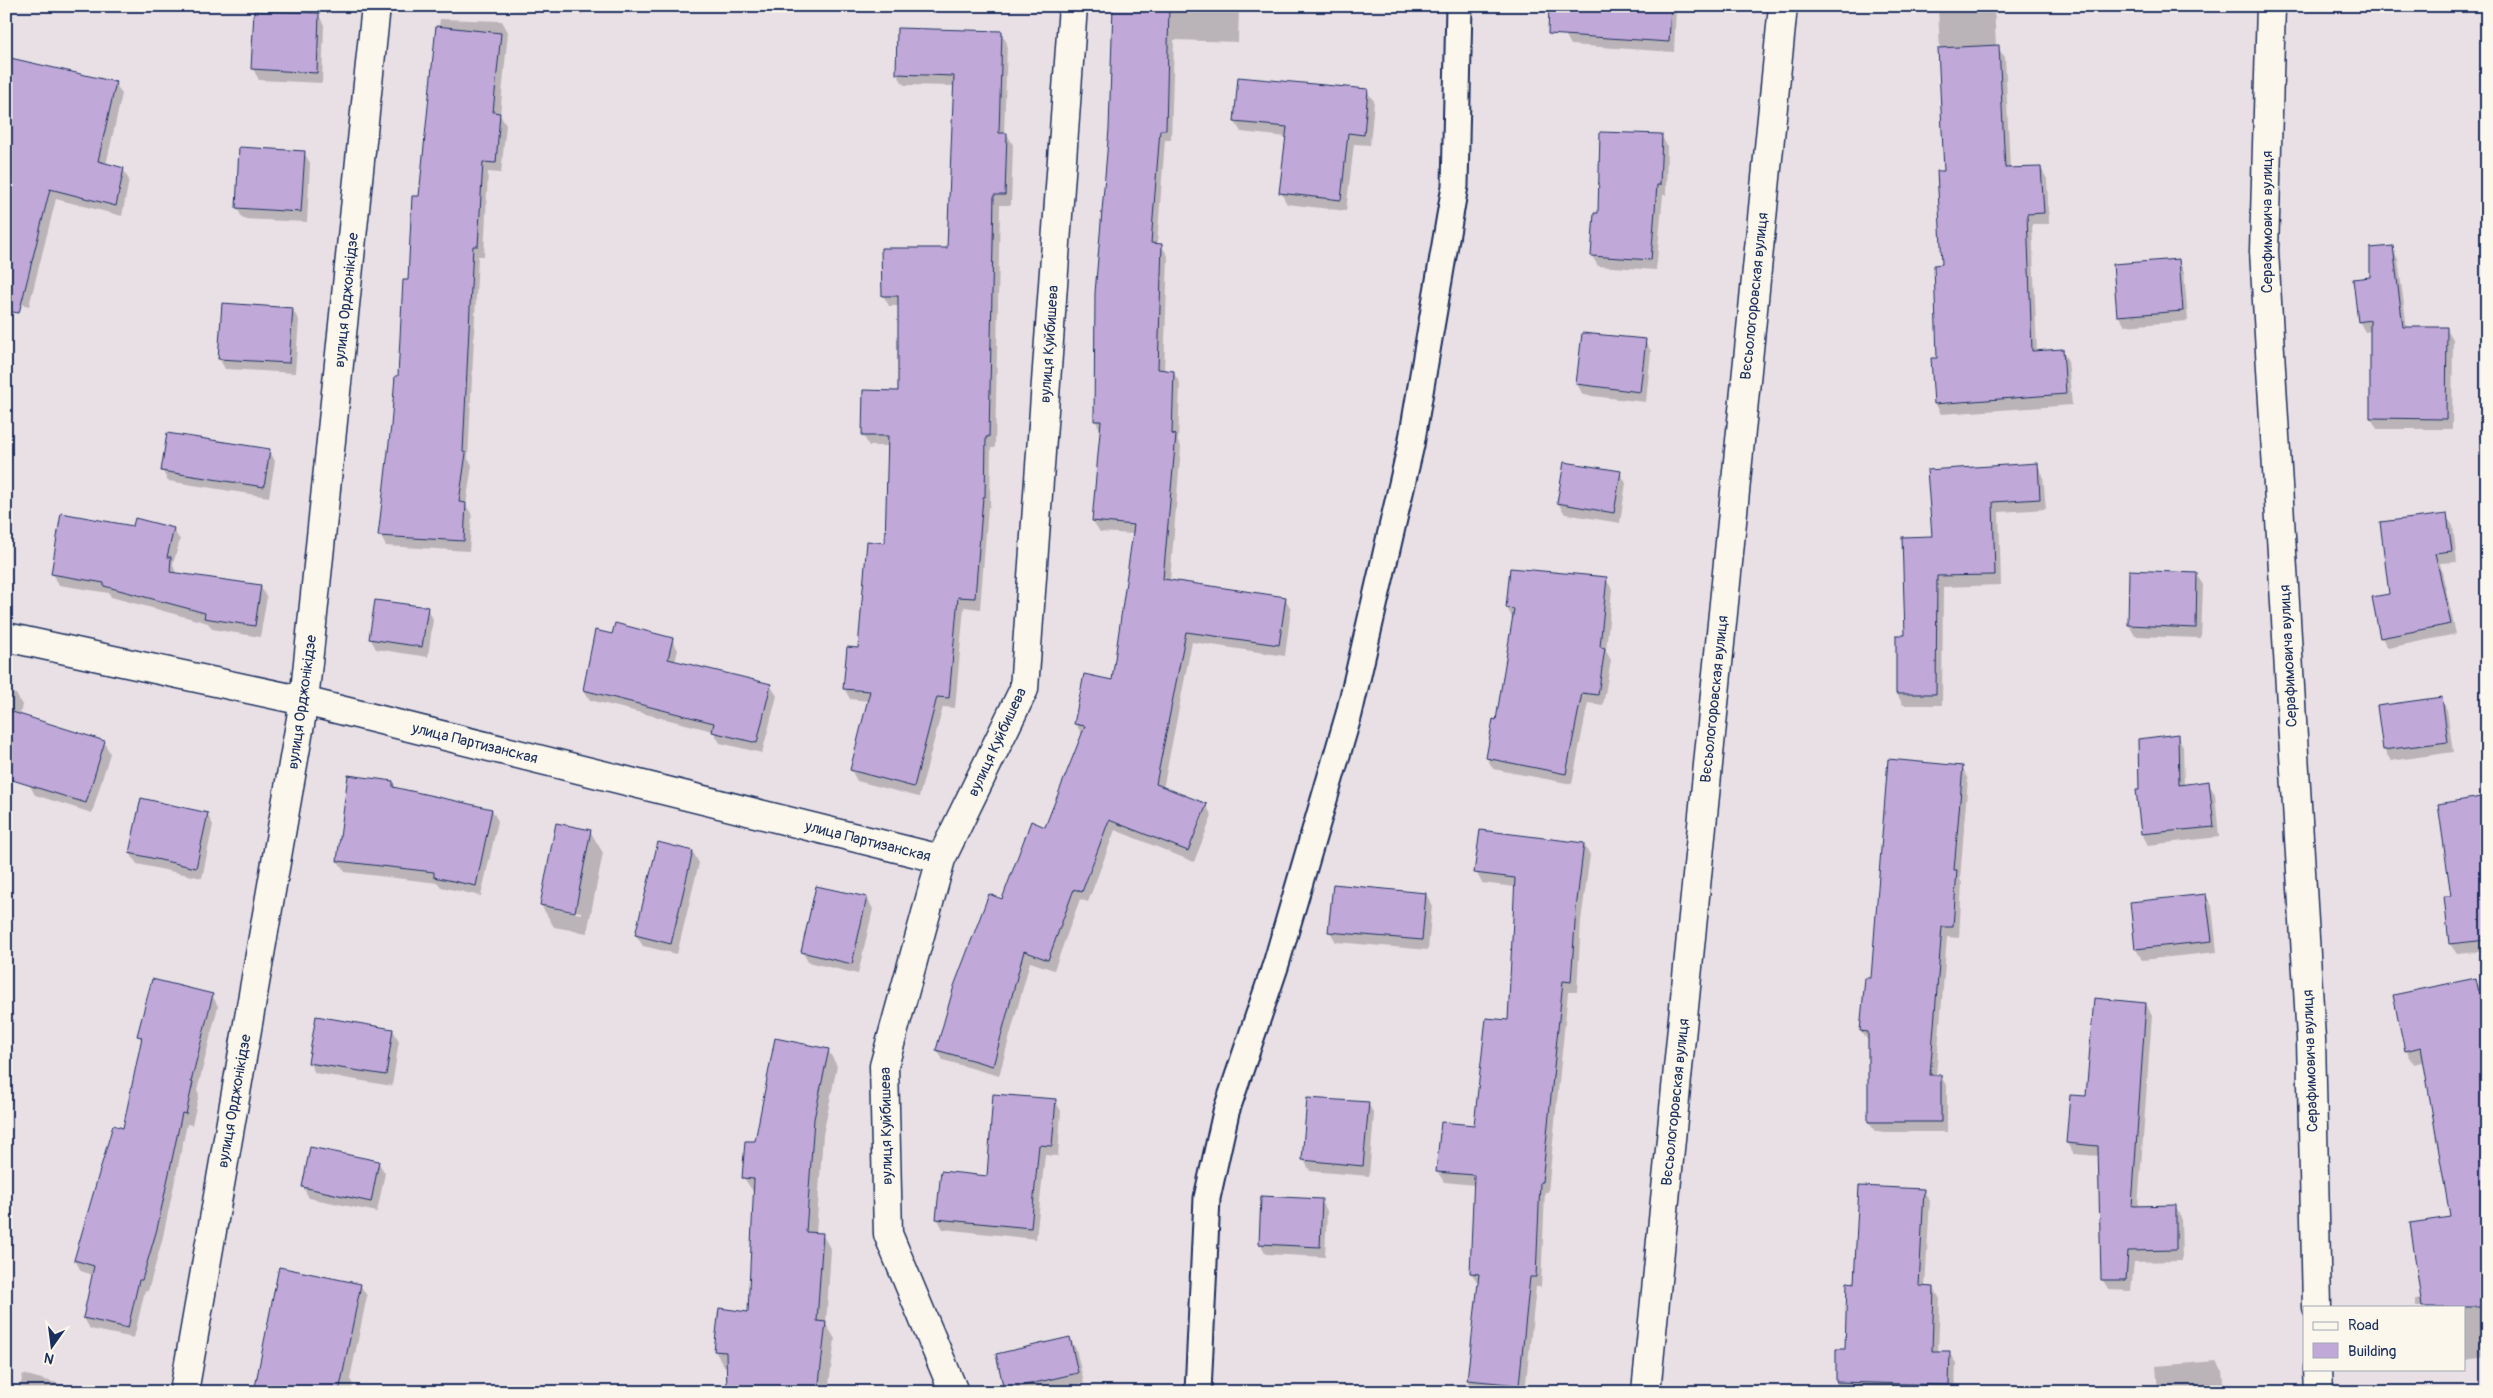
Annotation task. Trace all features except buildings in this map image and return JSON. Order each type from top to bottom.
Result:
[{"type":"street","name":"вулиця Орджонікідзе","points":[[184,1392],[304,701],[376,6]]},
{"type":"street","name":"вулиця Куйбишева","points":[[954,1392],[888,1234],[884,1066],[941,859],[1024,689],[1073,6]]},
{"type":"street","name":"Вєсьологоровская вулиця","points":[[1646,1392],[1783,6]]},
{"type":"street","name":"Серафимовича вулиця","points":[[2272,6],[2264,251],[2311,1039],[2317,1306]]},
{"type":"street","name":"улица Партизанская","points":[[6,637],[304,701],[941,859]]},
{"type":"street","points":[[2318,1370],[2319,1392]]},
{"type":"lane","points":[[1198,1392],[1207,1198],[1226,1112],[1276,964],[1349,714],[1410,445],[1455,186],[1459,6]]}]
